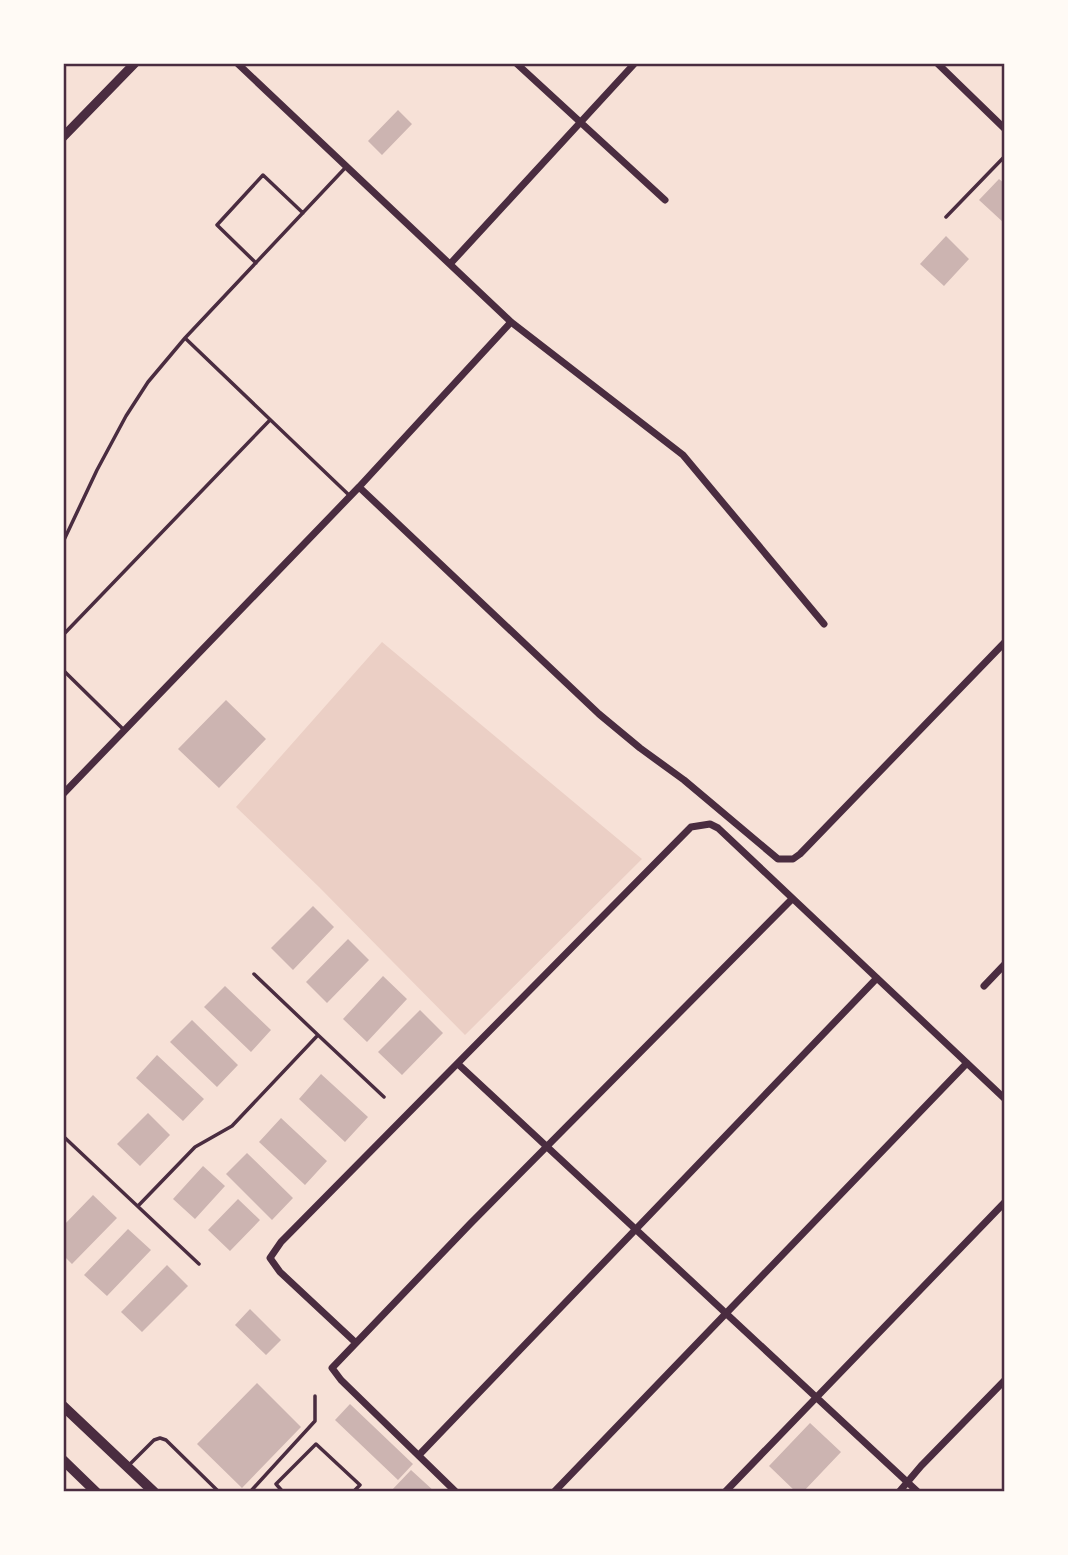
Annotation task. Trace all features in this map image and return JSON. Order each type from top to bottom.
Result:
[{"type":"main road","points":[[63,1406],[154,1492]]},
{"type":"main road","points":[[63,1460],[96,1492]]},
{"type":"street","points":[[63,137],[135,63]]},
{"type":"street","points":[[237,63],[511,322],[683,455],[824,624]]},
{"type":"street","points":[[516,63],[665,200]]},
{"type":"street","points":[[451,263],[635,63]]},
{"type":"street","points":[[937,63],[1005,128]]},
{"type":"street","points":[[63,794],[359,487],[511,322]]},
{"type":"street","points":[[359,487],[636,746],[684,780],[773,855],[786,859],[793,859],[800,854],[1005,642]]},
{"type":"street","points":[[355,1342],[280,1272],[270,1258],[272,1255],[281,1242],[684,832],[701,824],[718,828],[1005,1099]]},
{"type":"street","points":[[456,1492],[341,1380],[332,1368],[792,899]]},
{"type":"street","points":[[984,986],[1005,964]]},
{"type":"street","points":[[419,1455],[877,978]]},
{"type":"street","points":[[554,1492],[967,1063]]},
{"type":"street","points":[[458,1064],[918,1492]]},
{"type":"street","points":[[725,1492],[1005,1202]]},
{"type":"street","points":[[899,1492],[1005,1380]]},
{"type":"lane","points":[[946,217],[1005,156]]},
{"type":"lane","points":[[63,542],[97,470],[148,382],[185,338],[348,166]]},
{"type":"lane","points":[[256,262],[217,225],[263,175],[303,213]]},
{"type":"lane","points":[[185,338],[350,496]]},
{"type":"lane","points":[[63,635],[270,421]]},
{"type":"lane","points":[[63,670],[124,730]]},
{"type":"lane","points":[[254,974],[384,1097]]},
{"type":"lane","points":[[138,1206],[195,1147],[232,1126],[318,1035]]},
{"type":"lane","points":[[63,1136],[199,1264]]},
{"type":"lane","points":[[250,1492],[315,1421],[315,1396]]},
{"type":"lane","points":[[127,1467],[154,1440],[160,1438],[166,1440],[219,1492]]},
{"type":"lane","points":[[283,1492],[276,1484],[316,1444],[360,1485],[353,1492]]},
{"type":"shaded area","points":[[382,642],[642,859],[465,1035],[236,807]]},
{"type":"building","points":[[398,110],[412,124],[382,155],[368,141]]},
{"type":"building","points":[[999,179],[1005,184],[1004,223],[979,200]]},
{"type":"building","points":[[946,236],[969,259],[944,286],[920,264]]},
{"type":"building","points":[[226,700],[266,739],[219,788],[178,749]]},
{"type":"building","points":[[313,906],[334,927],[293,970],[271,948]]},
{"type":"building","points":[[348,939],[369,960],[327,1003],[306,982]]},
{"type":"building","points":[[383,976],[407,999],[367,1042],[343,1019]]},
{"type":"building","points":[[225,986],[271,1030],[251,1052],[204,1007]]},
{"type":"building","points":[[420,1010],[443,1033],[402,1075],[378,1052]]},
{"type":"building","points":[[192,1020],[238,1065],[217,1087],[170,1042]]},
{"type":"building","points":[[157,1055],[204,1099],[183,1121],[136,1078]]},
{"type":"building","points":[[321,1074],[368,1117],[345,1142],[299,1099]]},
{"type":"building","points":[[148,1113],[170,1135],[140,1166],[117,1144]]},
{"type":"building","points":[[281,1118],[327,1161],[305,1185],[259,1142]]},
{"type":"building","points":[[247,1153],[293,1198],[272,1220],[226,1174]]},
{"type":"building","points":[[203,1166],[225,1186],[195,1219],[173,1199]]},
{"type":"building","points":[[93,1195],[117,1218],[72,1264],[63,1255],[63,1226]]},
{"type":"building","points":[[238,1199],[260,1220],[230,1251],[208,1230]]},
{"type":"building","points":[[128,1229],[151,1250],[107,1296],[84,1275]]},
{"type":"building","points":[[167,1265],[188,1286],[142,1332],[121,1312]]},
{"type":"building","points":[[250,1309],[281,1340],[266,1355],[235,1325]]},
{"type":"building","points":[[257,1383],[301,1427],[242,1488],[197,1444]]},
{"type":"building","points":[[350,1404],[413,1464],[398,1480],[335,1420]]},
{"type":"building","points":[[810,1423],[841,1452],[803,1492],[796,1492],[769,1466]]},
{"type":"building","points":[[411,1470],[435,1492],[390,1492]]}]
